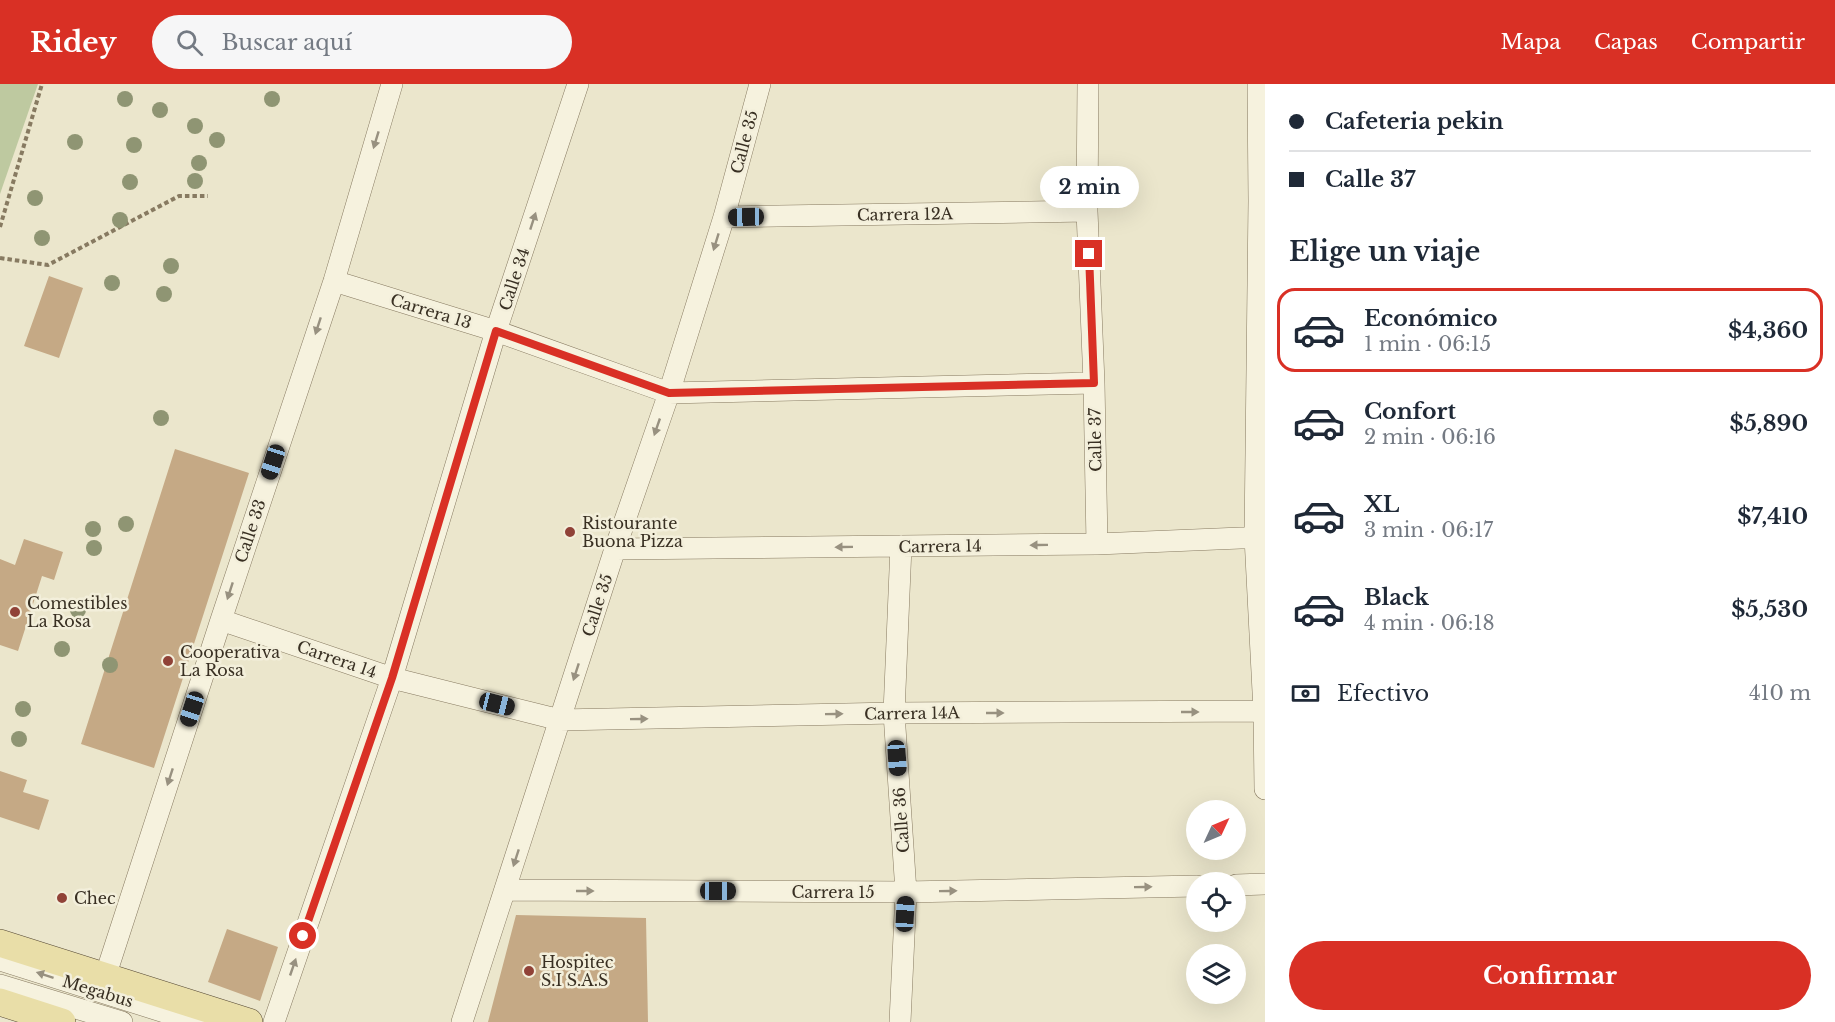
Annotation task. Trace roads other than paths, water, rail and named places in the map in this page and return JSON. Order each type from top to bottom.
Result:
[{"type":"main road","points":[[0,943],[249,1022]]},
{"type":"main road","points":[[11,1011],[62,1022]]},
{"type":"street","name":"Calle 33","points":[[105,977],[334,280],[392,84]]},
{"type":"street","name":"Calle 34","points":[[274,1022],[392,678],[496,331],[579,84]]},
{"type":"street","name":"Calle 35","points":[[462,1022],[615,549],[669,393],[724,217],[760,84]]},
{"type":"street","name":"Calle 37","points":[[1088,84],[1087,211],[1094,383],[1097,544]]},
{"type":"street","points":[[1258,84],[1262,201],[1260,537],[1265,789]]},
{"type":"street","name":"Carrera 12A","points":[[724,217],[1087,211]]},
{"type":"street","name":"Carrera 13","points":[[334,280],[496,331],[669,393],[1094,383]]},
{"type":"street","name":"Carrera 14","points":[[615,549],[1097,544],[1260,537]]},
{"type":"street","name":"Calle 36","points":[[900,1022],[906,892],[894,713],[901,546]]},
{"type":"street","name":"Carrera 14","points":[[221,620],[392,678],[560,720]]},
{"type":"street","name":"Carrera 14A","points":[[560,720],[894,713],[1264,711]]},
{"type":"street","points":[[1246,885],[1265,884]]},
{"type":"street","name":"Carrera 15","points":[[506,890],[906,892],[1186,885]]},
{"type":"street","name":"Megabus","points":[[0,960],[196,1022]]},
{"type":"street","name":"Megabus","points":[[0,985],[122,1022]]},
{"type":"place","name":"Ristourante Buona Pizza","points":[[570,532]]},
{"type":"place","name":"Comestibles La Rosa","points":[[15,612]]},
{"type":"place","name":"Cooperativa La Rosa","points":[[168,661]]},
{"type":"place","name":"Chec","points":[[62,898]]},
{"type":"place","name":"Hospitec S.I S.A.S","points":[[529,971]]}]
